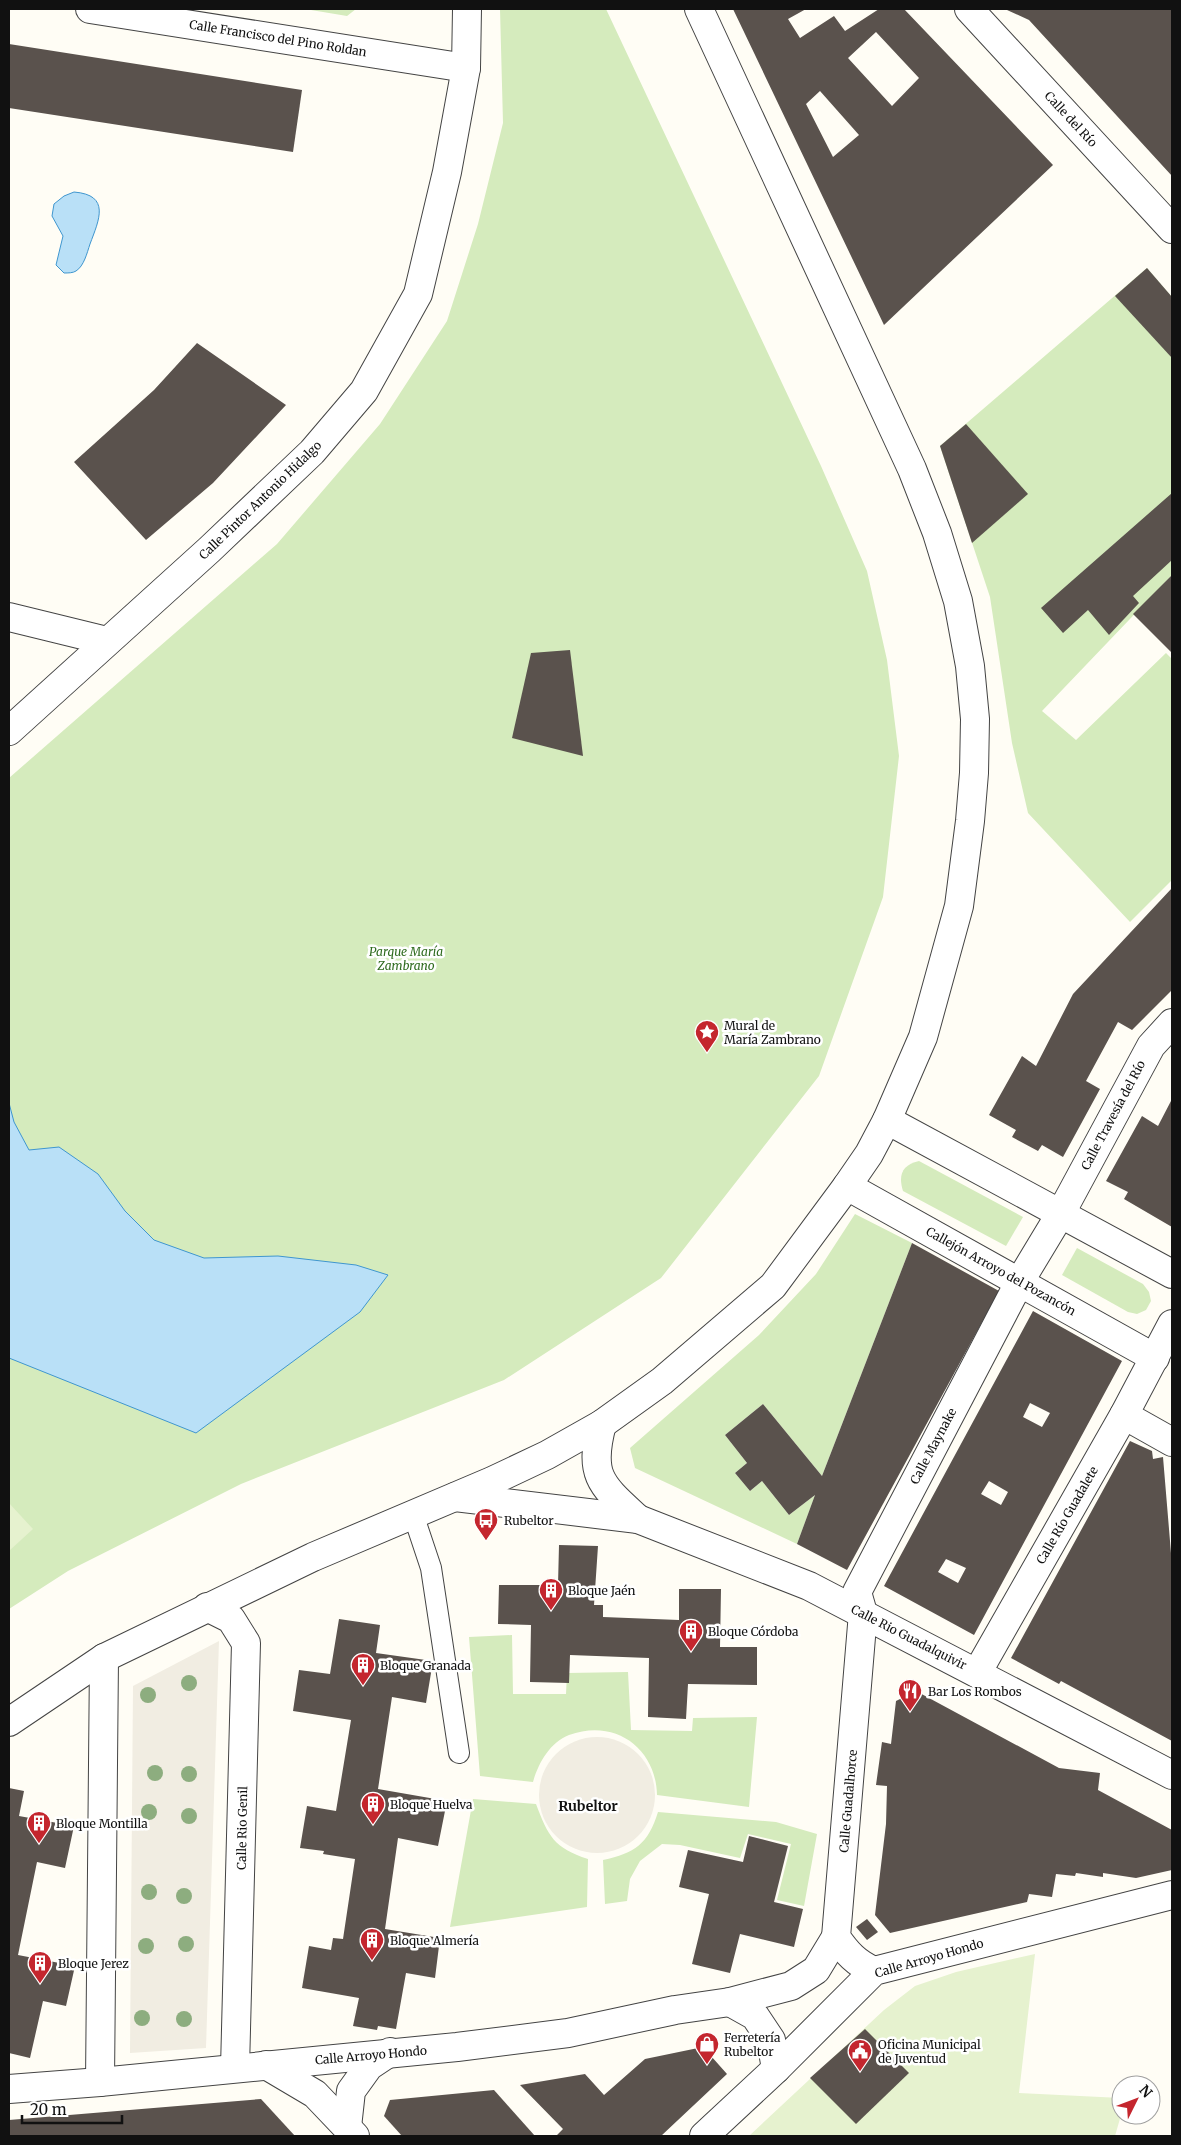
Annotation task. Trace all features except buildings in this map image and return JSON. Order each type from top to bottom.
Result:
[{"type":"street","name":"Calle Francisco del Pino Roldan","points":[[90,9],[466,68]]},
{"type":"street","name":"Calle Pintor Antonio Hidalgo","points":[[9,731],[208,550],[312,452],[364,391],[418,294],[447,172],[466,68],[467,9]]},
{"type":"street","points":[[9,1722],[104,1658],[313,1557],[455,1497],[547,1455],[602,1424],[662,1381],[773,1286],[869,1154],[887,1120],[923,1037],[960,906],[974,773],[974,719],[970,666],[955,592],[937,533],[912,469],[699,9]]},
{"type":"street","name":"Calle del Río","points":[[969,9],[1172,229]]},
{"type":"street","points":[[9,617],[107,641]]},
{"type":"street","name":"Calle Travesía del Río","points":[[1020,1281],[1061,1212],[1151,1046],[1172,1023]]},
{"type":"street","points":[[887,1120],[1061,1212],[1172,1274]]},
{"type":"street","name":"Callejón Arroyo del Pozancón","points":[[847,1186],[1155,1358]]},
{"type":"street","name":"Calle Maynake","points":[[863,1613],[857,1592],[1020,1281]]},
{"type":"street","name":"Calle Río Guadalete","points":[[977,1672],[1124,1415],[1172,1324]]},
{"type":"street","points":[[1124,1415],[1172,1442]]},
{"type":"street","points":[[602,1424],[595,1450],[597,1471],[611,1494],[638,1519]]},
{"type":"street","points":[[455,1497],[638,1519]]},
{"type":"street","name":"Calle Rio Guadalquivir","points":[[638,1519],[809,1586],[1172,1775]]},
{"type":"street","name":"Calle Rio Genil","points":[[207,1607],[231,1619],[246,1643],[235,2068]]},
{"type":"street","name":"Calle Guadalhorce","points":[[836,1937],[863,1613]]},
{"type":"street","points":[[100,2082],[104,1658]]},
{"type":"street","name":"Calle Arroyo Hondo","points":[[704,2136],[874,1971],[1172,1895]]},
{"type":"street","points":[[836,1937],[848,1954],[860,1964],[874,1971]]},
{"type":"street","name":"Calle Arroyo Hondo","points":[[9,2089],[100,2082],[390,2052],[457,2047],[568,2033],[675,2010],[730,2002],[791,1986],[816,1970],[836,1937]]},
{"type":"street","points":[[730,2002],[755,2016],[771,2040],[776,2068]]},
{"type":"street","points":[[351,2132],[351,2091],[369,2066],[390,2052]]},
{"type":"street","points":[[266,2065],[315,2094],[351,2132]]},
{"type":"lane","points":[[413,1514],[431,1568],[459,1753]]},
{"type":"green space","points":[[305,9],[356,9],[347,16]]},
{"type":"green space","name":"Parque María Zambrano","points":[[500,9],[606,9],[821,466],[867,571],[887,660],[899,756],[883,897],[819,1076],[661,1278],[504,1380],[241,1484],[68,1571],[9,1609],[9,778],[277,544],[380,424],[447,321],[478,224],[503,123]]},
{"type":"green space","points":[[1147,268],[1172,297],[1172,575],[1042,711],[1076,740],[1166,653],[1172,659],[1172,880],[1130,922],[1028,813],[1012,743],[990,597],[940,446]]},
{"type":"green space","points":[[919,1161],[1023,1217],[1006,1246],[903,1191],[901,1176],[905,1168]]},
{"type":"green space","points":[[855,1214],[912,1243],[822,1476],[763,1404],[725,1435],[747,1463],[735,1473],[750,1491],[762,1481],[789,1515],[815,1495],[797,1544],[635,1468],[630,1448],[759,1335],[816,1274]]},
{"type":"green space","points":[[1077,1248],[1143,1284],[1149,1292],[1151,1301],[1146,1310],[1137,1314],[1128,1312],[1062,1275]]},
{"type":"green space","points":[[9,1503],[33,1529],[9,1551]]},
{"type":"green space","points":[[512,1635],[513,1694],[566,1694],[567,1673],[628,1672],[631,1730],[692,1731],[693,1718],[757,1717],[749,1807],[657,1795],[655,1778],[649,1763],[641,1751],[630,1741],[617,1734],[602,1731],[586,1731],[562,1738],[546,1754],[533,1782],[480,1776],[469,1637]]},
{"type":"green space","points":[[473,1799],[536,1804],[544,1825],[554,1839],[567,1850],[588,1859],[587,1907],[450,1927]]},
{"type":"green space","points":[[658,1812],[776,1822],[817,1834],[804,1906],[777,1900],[791,1844],[748,1834],[740,1858],[680,1845],[662,1844],[640,1861],[630,1879],[627,1901],[605,1904],[603,1860],[624,1854],[639,1845],[650,1832]]},
{"type":"green space","points":[[1035,1954],[1019,2093],[1111,2098],[1111,2125],[1118,2125],[1115,2136],[749,2136],[884,2010],[915,1986],[956,1972]]},
{"type":"shaded area","points":[[219,1641],[206,2048],[130,2053],[133,1686]]},
{"type":"shaded area","points":[[597,1737],[619,1741],[638,1754],[651,1773],[655,1795],[651,1817],[638,1836],[619,1849],[597,1853],[575,1849],[556,1836],[543,1817],[539,1795],[543,1773],[556,1754],[575,1741]]},
{"type":"water","points":[[74,192],[86,194],[98,203],[99,218],[81,266],[75,272],[64,273],[56,265],[63,236],[52,216],[54,204],[64,196]]},
{"type":"water","points":[[9,1103],[14,1122],[29,1150],[59,1147],[98,1174],[125,1211],[154,1240],[204,1258],[278,1256],[356,1265],[388,1275],[360,1312],[196,1433],[9,1358]]},
{"type":"place","name":"Mural de María Zambrano","points":[[707,1053]]},
{"type":"place","name":"Rubeltor","points":[[486,1541]]},
{"type":"place","name":"Bloque Jaén","points":[[551,1611]]},
{"type":"place","name":"Bloque Córdoba","points":[[691,1652]]},
{"type":"place","name":"Bloque Granada","points":[[363,1686]]},
{"type":"place","name":"Bar Los Rombos","points":[[910,1712]]},
{"type":"place","name":"Bloque Huelva","points":[[373,1825]]},
{"type":"place","name":"Bloque Montilla","points":[[39,1844]]},
{"type":"place","name":"Bloque Almería","points":[[372,1961]]},
{"type":"place","name":"Bloque Jerez","points":[[40,1984]]},
{"type":"place","name":"Ferretería Rubeltor","points":[[707,2065]]},
{"type":"place","name":"Oficina Municipal de Juventud","points":[[860,2072]]},
{"type":"district","name":"Rubeltor","points":[[588,1806]]}]
